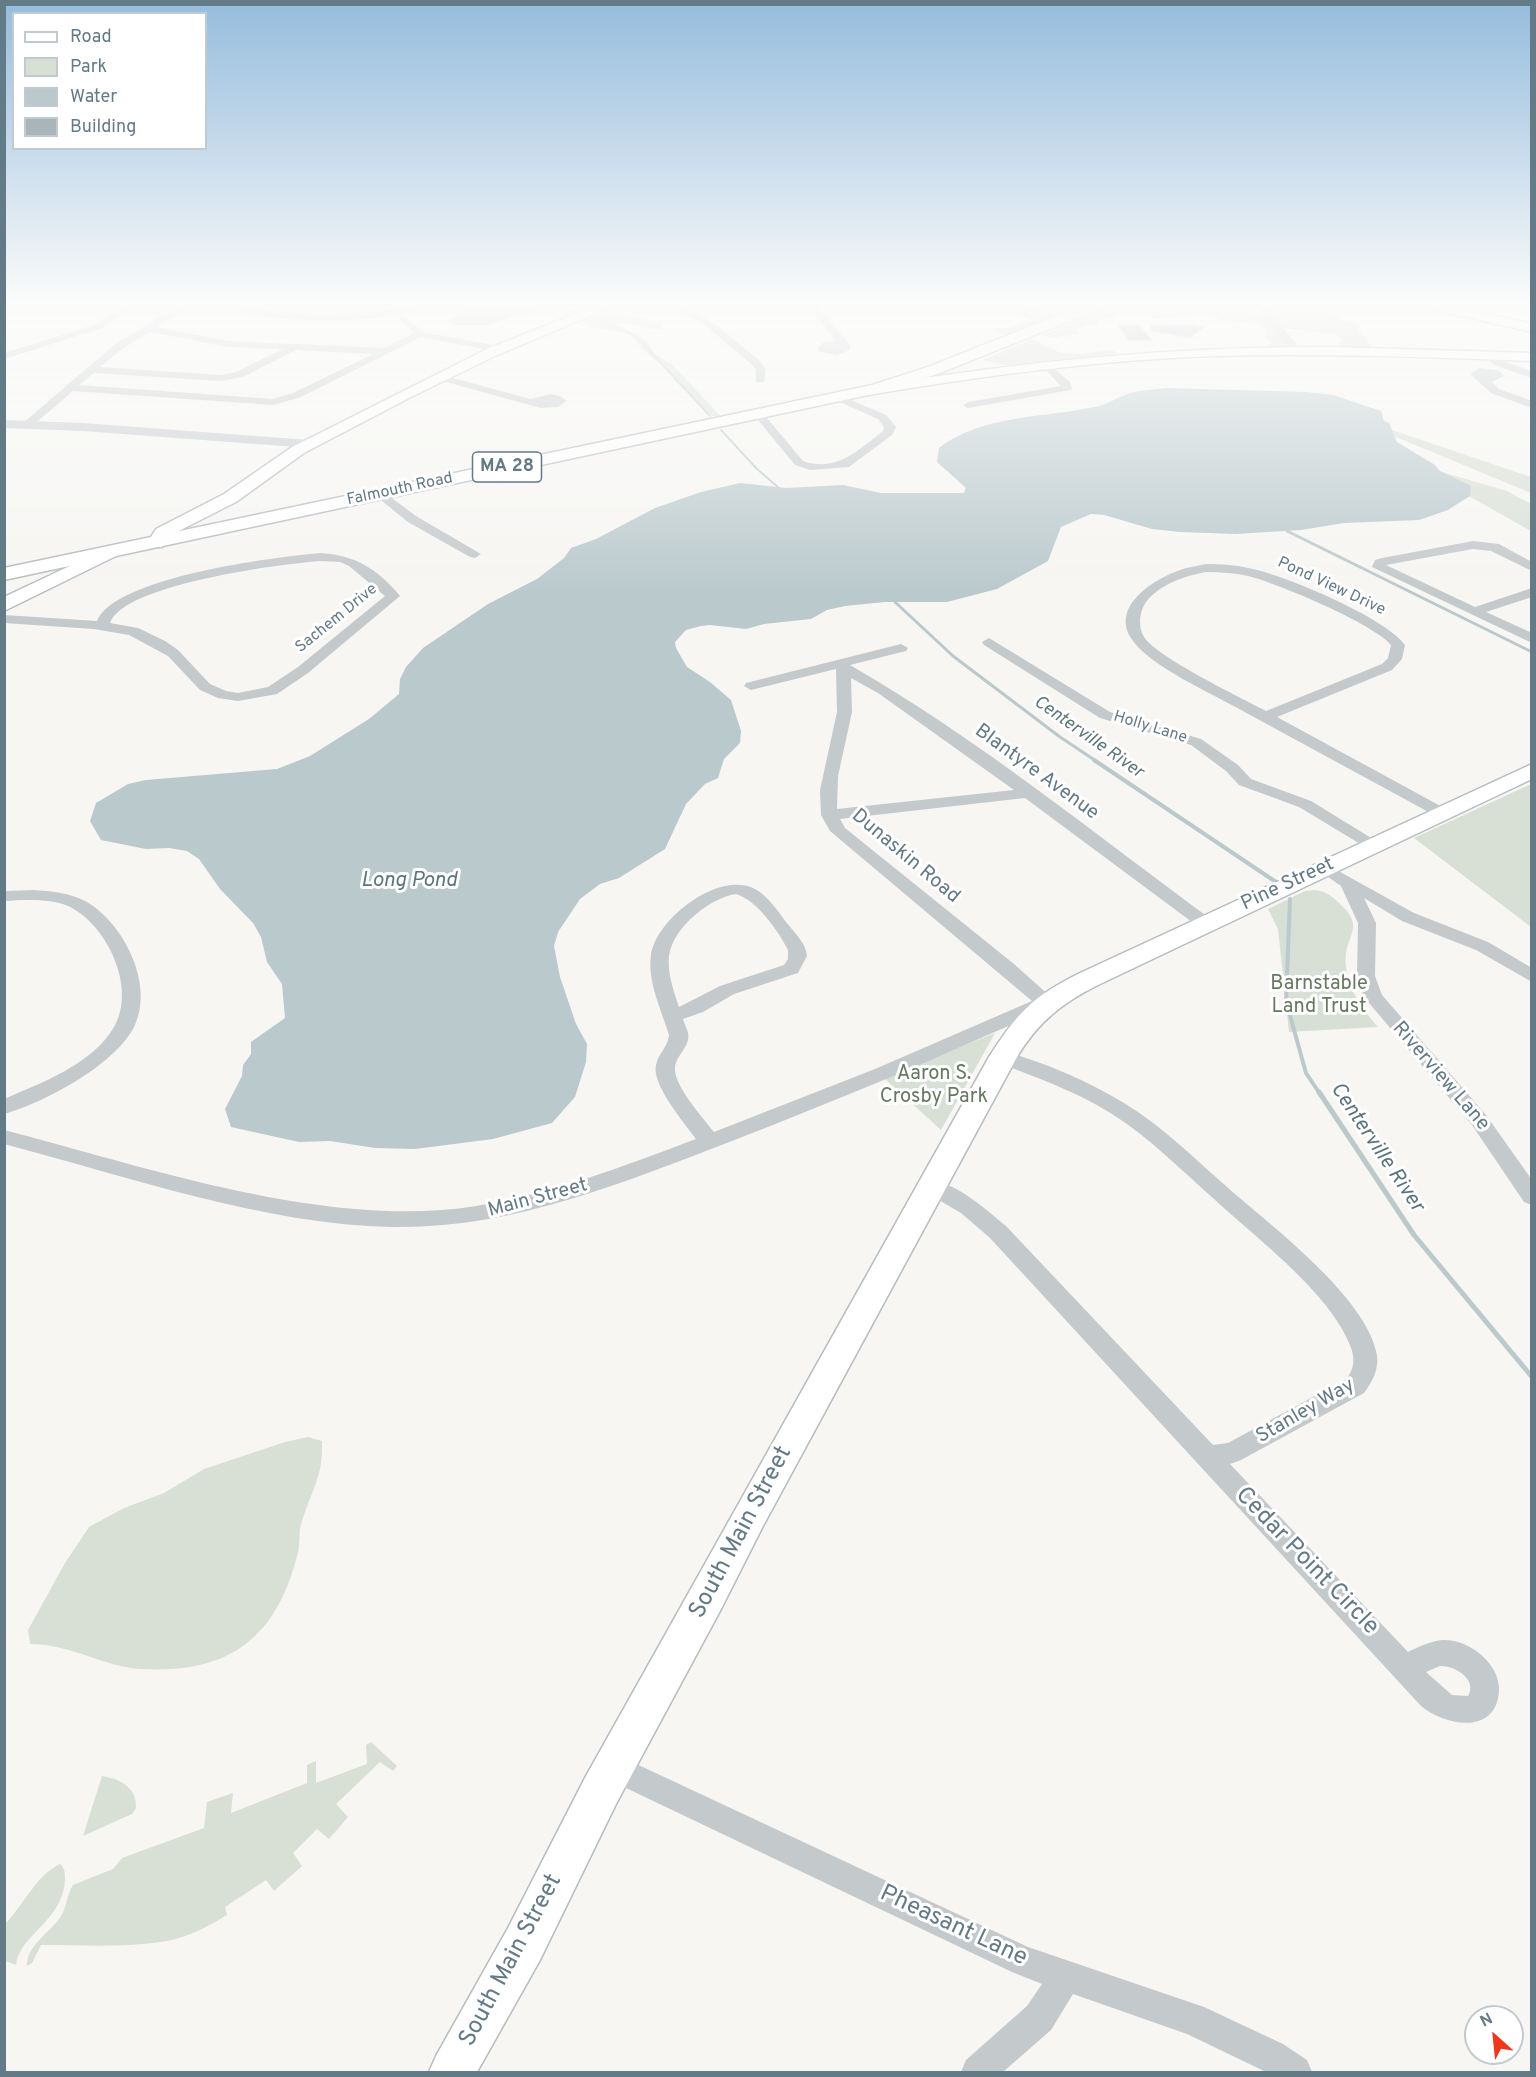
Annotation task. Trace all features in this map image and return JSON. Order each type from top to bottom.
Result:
[{"type":"main road","points":[[156,543],[162,533],[231,498],[284,459],[309,444],[395,400]]},
{"type":"main road","name":"Falmouth Road","points":[[4,575],[823,400]]},
{"type":"main road","points":[[194,517],[195,522],[203,525],[237,526]]},
{"type":"main road","points":[[4,605],[110,552]]},
{"type":"main road","points":[[4,575],[25,576],[32,583],[32,589]]},
{"type":"main road","name":"Pine Street","points":[[1045,1002],[1089,979],[1532,770]]},
{"type":"main road","name":"South Main Street","points":[[452,2073],[524,1944],[601,1790],[707,1599],[750,1515],[1003,1057],[1015,1037],[1045,1002]]},
{"type":"street","points":[[27,425],[57,400]]},
{"type":"street","points":[[213,400],[238,402],[279,400]]},
{"type":"street","points":[[523,400],[531,402]]},
{"type":"street","points":[[758,414],[799,463],[816,467],[842,466],[858,457],[888,432],[890,427],[882,417],[844,400]]},
{"type":"street","points":[[968,405],[998,400]]},
{"type":"street","points":[[4,424],[309,444]]},
{"type":"street","points":[[381,494],[412,519],[475,554]]},
{"type":"street","points":[[1532,567],[1494,548],[1473,544],[1395,559],[1378,567],[1532,639]]},
{"type":"street","name":"Sachem Drive","points":[[4,619],[63,622],[133,631],[160,644],[184,662],[205,687],[238,697],[272,691],[303,670],[393,596],[343,558],[297,559],[235,568],[154,588],[111,610],[63,622]]},
{"type":"street","name":"Pond View Drive","points":[[1265,717],[1387,667],[1395,659],[1398,645],[1378,628],[1294,587],[1245,571],[1212,568],[1180,573],[1146,594],[1139,603],[1133,618],[1135,632],[1144,645],[1165,660],[1265,717],[1440,812]]},
{"type":"street","points":[[1474,612],[1532,592]]},
{"type":"street","points":[[102,626],[111,610]]},
{"type":"street","name":"Holly Lane","points":[[989,642],[1105,715],[1196,742],[1232,768],[1245,782],[1294,799],[1373,844]]},
{"type":"street","points":[[751,686],[901,648]]},
{"type":"street","name":"Blantyre Avenue","points":[[840,665],[883,690],[1029,793],[1206,924]]},
{"type":"street","name":"Dunaskin Road","points":[[840,665],[846,691],[844,718],[827,790],[829,815],[838,831],[1007,968],[1045,1002]]},
{"type":"street","points":[[829,815],[1029,793]]},
{"type":"street","points":[[1324,868],[1408,918],[1494,952],[1532,976]]},
{"type":"street","name":"Riverview Lane","points":[[1348,883],[1367,923],[1366,976],[1373,997],[1479,1120],[1532,1197]]},
{"type":"street","points":[[673,1016],[696,1008],[727,990],[791,969],[795,965],[799,952],[796,947],[748,892],[733,889],[704,902],[677,923],[660,954],[662,978],[673,1016],[679,1034],[677,1045],[669,1057],[665,1072],[670,1085],[709,1141]]},
{"type":"street","points":[[4,896],[41,895],[61,899],[80,906],[98,919],[126,969],[131,1005],[125,1026],[108,1046],[85,1066],[4,1107]]},
{"type":"street","name":"Main Street","points":[[4,1137],[252,1201],[328,1213],[390,1219],[479,1215],[584,1188],[709,1141],[888,1072],[1045,1002]]},
{"type":"street","name":"Stanley Way","points":[[1003,1057],[1105,1100],[1144,1126],[1296,1262],[1339,1309],[1362,1343],[1366,1367],[1362,1378],[1355,1386],[1232,1453],[1206,1456]]},
{"type":"street","points":[[933,1186],[969,1207],[998,1232],[1206,1456]]},
{"type":"street","name":"Cedar Point Circle","points":[[1206,1456],[1406,1668]]},
{"type":"street","name":"Pheasant Lane","points":[[615,1768],[1023,1961],[1192,2019],[1253,2046],[1295,2073]]},
{"type":"street","points":[[978,2073],[1039,2018],[1066,1976]]},
{"type":"green space","points":[[695,400],[705,400],[720,416],[712,416]]},
{"type":"green space","points":[[1389,429],[1531,477],[1531,493],[1391,435]]},
{"type":"green space","points":[[1442,472],[1507,491],[1531,504],[1531,531],[1465,494],[1435,473]]},
{"type":"green space","points":[[1531,784],[1531,927],[1414,838]]},
{"type":"green space","name":"Barnstable Land Trust","points":[[1305,891],[1325,892],[1333,898],[1352,919],[1352,932],[1346,955],[1347,975],[1357,999],[1378,1027],[1289,1032],[1278,929],[1268,909]]},
{"type":"green space","name":"Aaron S. Crosby Park","points":[[995,1033],[941,1130],[884,1078]]},
{"type":"green space","points":[[308,1437],[322,1441],[320,1469],[300,1529],[298,1552],[289,1582],[277,1607],[263,1628],[245,1645],[224,1657],[200,1665],[172,1669],[141,1669],[114,1664],[74,1651],[30,1644],[28,1630],[65,1563],[89,1527],[124,1508],[164,1493],[204,1469],[285,1442]]},
{"type":"green space","points":[[371,1742],[397,1766],[393,1771],[380,1762],[336,1804],[348,1817],[329,1839],[317,1829],[293,1853],[302,1866],[274,1891],[266,1880],[225,1907],[227,1915],[183,1937],[167,1941],[120,1945],[41,1945],[32,1963],[27,1966],[30,1952],[61,1916],[73,1885],[113,1869],[122,1858],[204,1828],[207,1802],[233,1793],[231,1813],[307,1783],[307,1765],[316,1761],[316,1783],[367,1764],[366,1745]]},
{"type":"green space","points":[[102,1776],[126,1785],[134,1795],[136,1808],[132,1814],[83,1836]]},
{"type":"green space","points":[[60,1864],[63,1867],[65,1880],[57,1906],[25,1945],[16,1965],[5,1961],[5,1924],[44,1875]]},
{"type":"water","name":"Long Pond","points":[[1114,400],[1348,400],[1381,411],[1384,421],[1389,423],[1397,442],[1435,465],[1440,471],[1471,486],[1470,496],[1448,510],[1419,520],[1344,523],[1301,530],[1236,534],[1152,529],[1104,515],[1091,514],[1061,527],[1048,561],[997,589],[947,602],[885,602],[845,606],[827,610],[811,619],[764,624],[746,629],[710,625],[686,630],[675,642],[676,648],[687,667],[710,682],[731,700],[741,731],[740,743],[724,759],[718,778],[705,784],[686,804],[665,849],[619,878],[600,884],[580,899],[558,932],[554,946],[560,977],[576,1024],[587,1044],[586,1062],[575,1097],[552,1123],[493,1139],[415,1149],[375,1148],[330,1141],[299,1142],[231,1127],[225,1109],[242,1076],[243,1065],[251,1054],[251,1042],[285,1018],[282,984],[267,962],[261,937],[253,923],[220,889],[199,859],[187,851],[169,848],[146,849],[101,840],[90,821],[96,803],[128,784],[146,780],[277,769],[310,756],[369,719],[399,694],[400,679],[406,667],[423,648],[488,604],[537,579],[564,558],[571,548],[596,539],[655,508],[701,492],[740,483],[786,488],[843,485],[881,493],[964,493],[966,488],[937,462],[939,448],[956,437],[995,423],[1106,404]]},
{"type":"waterway","name":"Centerville River","points":[[695,400],[710,416]]},
{"type":"waterway","name":"Centerville River","points":[[721,430],[757,469],[779,488]]},
{"type":"waterway","points":[[1287,531],[1532,652]]},
{"type":"waterway","name":"Centerville River","points":[[895,602],[953,656],[1060,737],[1096,761]]},
{"type":"waterway","name":"Centerville River","points":[[1094,760],[1276,882]]},
{"type":"waterway","name":"Centerville River","points":[[1290,899],[1286,1001],[1306,1073],[1320,1094]]},
{"type":"waterway","name":"Centerville River","points":[[1319,1092],[1414,1235],[1532,1377]]}]
